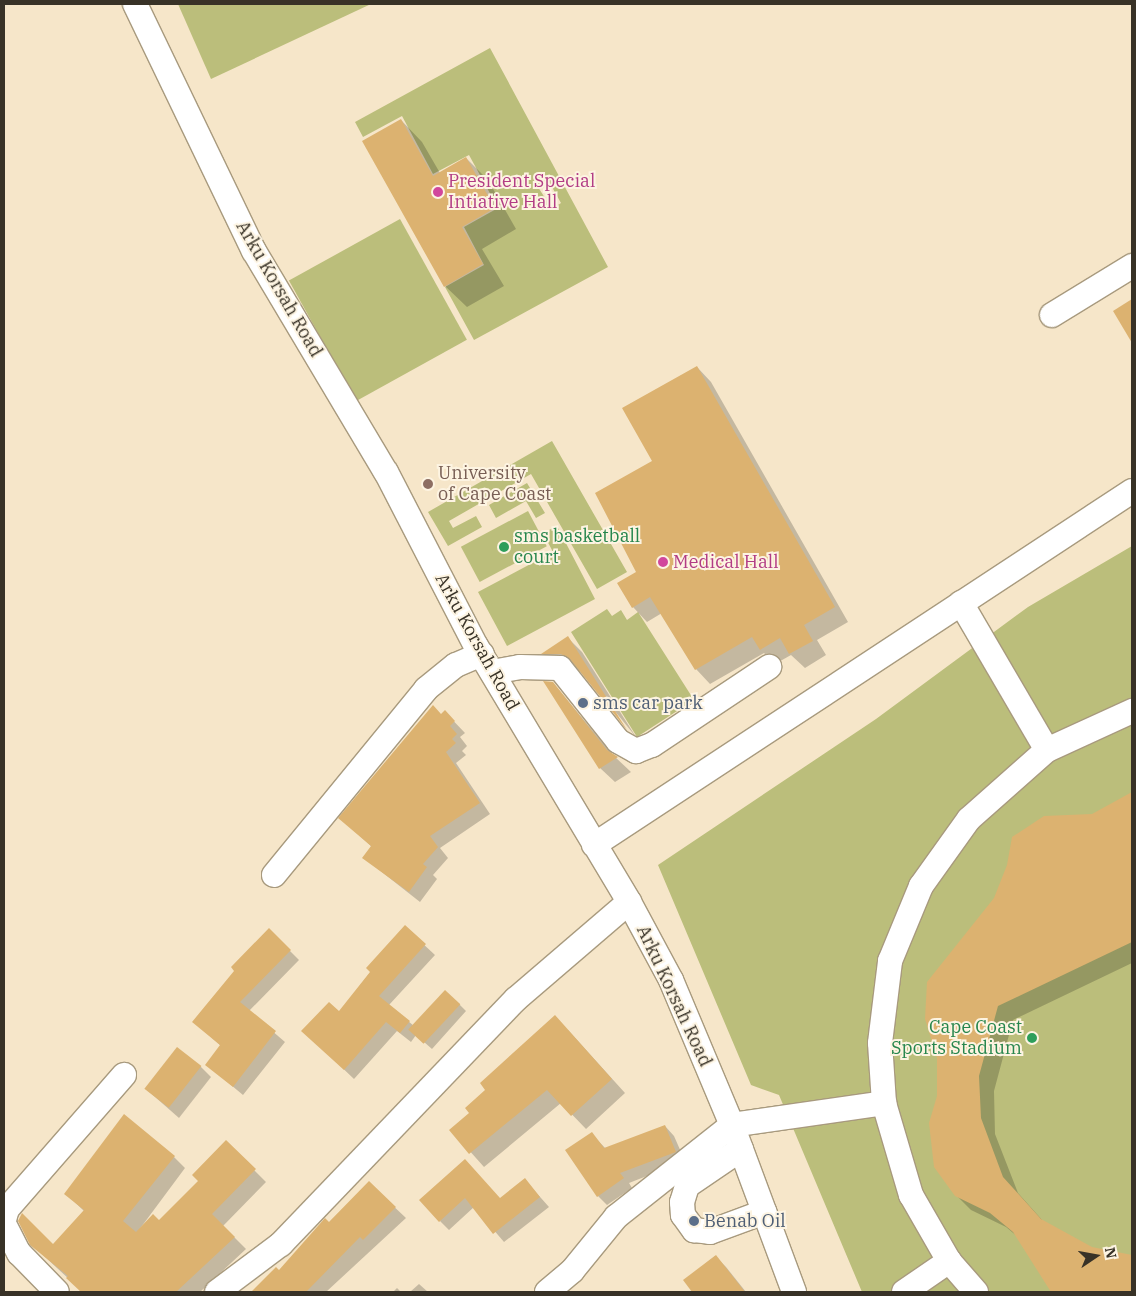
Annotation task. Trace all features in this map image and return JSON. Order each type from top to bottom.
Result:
[{"type":"street","name":"Arku Korsah Road","points":[[135,4],[254,251],[386,472],[487,663],[629,902],[671,980],[732,1125],[794,1292]]},
{"type":"street","points":[[1052,315],[1132,266]]},
{"type":"street","points":[[594,845],[1132,491]]},
{"type":"street","points":[[961,603],[1047,750]]},
{"type":"street","points":[[274,875],[426,690],[456,665],[487,663],[520,667],[560,668],[618,741],[636,751],[652,745],[770,667]]},
{"type":"street","points":[[976,1292],[949,1261],[911,1195],[884,1103],[880,1043],[890,961],[921,886],[969,819],[1047,750],[1132,711]]},
{"type":"street","points":[[217,1292],[281,1244],[516,999],[629,902]]},
{"type":"street","points":[[4,1220],[7,1209],[124,1075]]},
{"type":"street","points":[[547,1292],[572,1271],[616,1217],[732,1125],[884,1103]]},
{"type":"street","points":[[741,1149],[687,1186],[682,1202],[683,1214],[694,1230],[710,1232],[764,1212]]},
{"type":"street","points":[[4,1224],[19,1253],[57,1292]]},
{"type":"street","points":[[904,1292],[949,1261]]},
{"type":"green space","points":[[178,4],[371,4],[211,79]]},
{"type":"green space","points":[[490,48],[608,267],[474,340],[445,287],[484,265],[464,227],[498,208],[469,155],[433,174],[402,116],[363,137],[355,122]],"holes":[[[548,180],[561,203],[552,209],[538,187]]]},
{"type":"green space","points":[[400,219],[467,340],[356,401],[289,281]]},
{"type":"green space","points":[[552,441],[627,572],[597,589],[531,474],[449,521],[453,528],[476,516],[482,527],[448,546],[428,512]]},
{"type":"green space","points":[[527,483],[545,513],[536,518],[526,501],[496,518],[489,505]]},
{"type":"green space","name":"sms basketball court","points":[[528,511],[547,546],[480,582],[461,547]]},
{"type":"green space","points":[[557,526],[595,599],[507,646],[478,592],[553,552],[543,533]]},
{"type":"green space","name":"Cape Coast Sports Stadium","points":[[1132,546],[1132,1292],[862,1292],[779,1095],[751,1085],[658,865],[876,719],[1028,607]]},
{"type":"green space","points":[[607,609],[612,616],[621,610],[627,620],[638,612],[694,700],[637,737],[571,632]]},
{"type":"building","name":"President Special Intiative Hall","points":[[401,119],[433,176],[466,157],[495,208],[462,227],[483,264],[444,287],[362,141]]},
{"type":"building","points":[[1132,299],[1132,343],[1113,311]]},
{"type":"building","points":[[697,366],[835,607],[804,625],[813,641],[789,654],[780,638],[760,650],[752,637],[695,670],[650,597],[632,608],[617,583],[636,572],[595,493],[652,461],[622,408]]},
{"type":"building","points":[[568,636],[627,730],[570,659],[561,654],[541,654]]},
{"type":"building","points":[[543,681],[553,682],[607,750],[618,757],[599,769]]},
{"type":"building","points":[[433,705],[441,714],[445,710],[455,721],[450,726],[457,734],[452,739],[456,743],[446,752],[480,803],[430,836],[438,847],[423,864],[427,867],[409,892],[362,858],[371,846],[338,818]]},
{"type":"building","points":[[1132,792],[1132,942],[998,1006],[979,1076],[981,1118],[1003,1177],[1041,1219],[1092,1247],[1132,1255],[1132,1292],[1051,1292],[1013,1232],[990,1213],[955,1196],[934,1167],[929,1123],[937,1096],[937,1058],[925,1019],[927,982],[994,898],[1007,865],[1012,837],[1044,816],[1092,814]]},
{"type":"building","points":[[405,925],[426,944],[379,996],[410,1021],[400,1033],[386,1022],[344,1070],[301,1031],[329,1002],[339,1011],[370,972],[366,968]]},
{"type":"building","points":[[269,928],[291,950],[240,1002],[276,1031],[233,1087],[205,1065],[220,1045],[192,1022],[234,971],[231,967]]},
{"type":"building","points":[[445,990],[460,1004],[424,1044],[408,1029]]},
{"type":"building","points":[[555,1015],[612,1079],[571,1116],[547,1090],[469,1154],[449,1130],[469,1113],[465,1108],[485,1090],[480,1083]]},
{"type":"building","points":[[177,1047],[201,1066],[169,1108],[144,1089]]},
{"type":"building","points":[[124,1114],[175,1156],[123,1221],[136,1232],[153,1214],[159,1220],[198,1181],[192,1175],[226,1140],[256,1169],[212,1214],[235,1237],[176,1292],[81,1292],[66,1278],[68,1276],[30,1245],[18,1221],[22,1213],[53,1244],[84,1210],[64,1194]]},
{"type":"building","points":[[665,1125],[676,1152],[620,1173],[624,1178],[597,1197],[565,1150],[592,1132],[604,1148]]},
{"type":"building","points":[[465,1159],[500,1198],[525,1178],[540,1197],[493,1234],[465,1198],[439,1222],[419,1200]]},
{"type":"building","points":[[369,1181],[396,1207],[363,1240],[360,1237],[306,1292],[251,1292],[276,1267],[279,1270],[325,1218],[329,1222]]},
{"type":"building","points":[[716,1255],[745,1292],[692,1292],[683,1280]]},
{"type":"place","name":"President Special Intiative Hall","points":[[438,192]]},
{"type":"place","name":"University of Cape Coast","points":[[428,484]]},
{"type":"place","name":"sms basketball court","points":[[504,547]]},
{"type":"place","name":"Medical Hall","points":[[663,562]]},
{"type":"place","name":"sms car park","points":[[583,703]]},
{"type":"place","name":"Cape Coast Sports Stadium","points":[[1032,1038]]},
{"type":"place","name":"Benab Oil","points":[[694,1221]]}]
